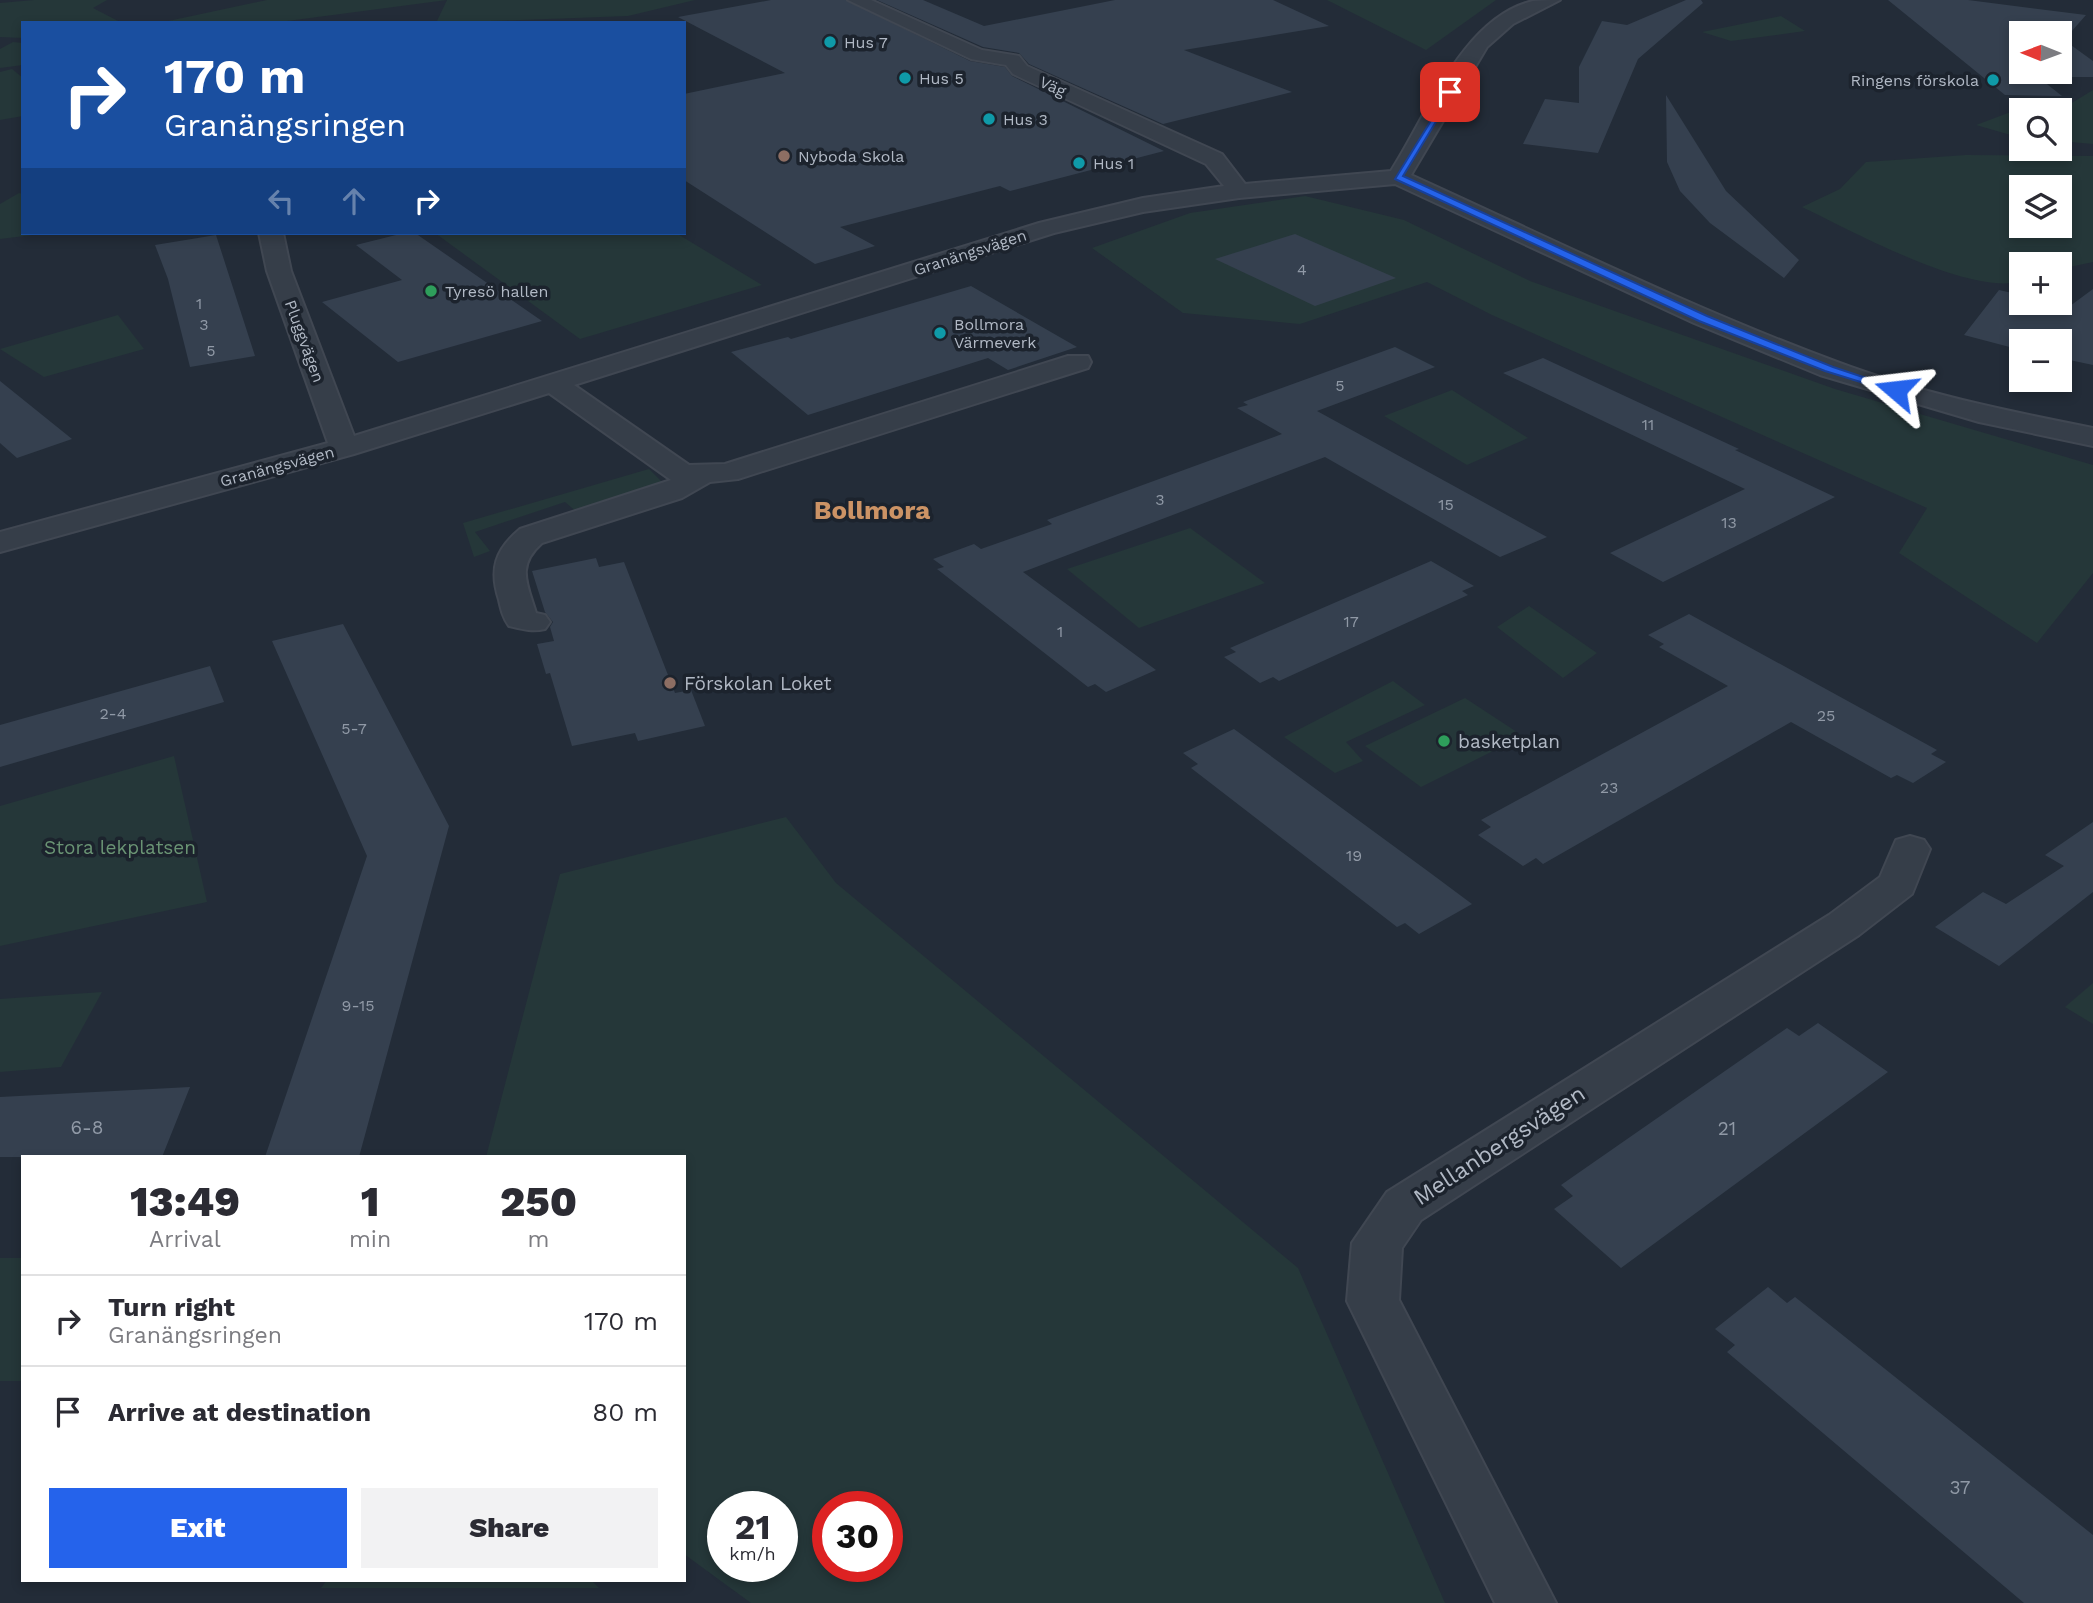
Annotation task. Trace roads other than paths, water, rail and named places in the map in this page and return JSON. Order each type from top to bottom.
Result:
[{"type":"street","name":"Väg","points":[[857,0],[978,55],[1012,60],[1020,70],[1214,159],[1239,191]]},
{"type":"street","points":[[1551,0],[1523,9],[1494,29],[1474,50],[1421,144],[1398,177],[1703,318],[1829,369],[1989,416],[2093,437]]},
{"type":"street","name":"Granängsvägen","points":[[0,542],[344,448],[1047,228],[1143,205],[1239,191],[1398,177]]},
{"type":"street","name":"Pluggvägen","points":[[271,235],[279,271],[344,448]]},
{"type":"street","points":[[553,383],[682,474],[704,474],[727,473],[1078,362]]},
{"type":"street","points":[[533,622],[521,619],[507,567],[513,549],[531,536],[671,492],[704,474]]},
{"type":"street","name":"Mellanbergsvägen","points":[[1526,1603],[1373,1301],[1377,1243],[1404,1206],[1844,925],[1898,884],[1910,849]]},
{"type":"place","name":"Hus 7","points":[[830,42]]},
{"type":"place","name":"Hus 5","points":[[905,78]]},
{"type":"place","name":"Ringens förskola","points":[[1993,80]]},
{"type":"place","name":"Hus 3","points":[[989,119]]},
{"type":"place","name":"Nyboda Skola","points":[[784,156]]},
{"type":"place","name":"Hus 1","points":[[1079,163]]},
{"type":"place","name":"Tyresö hallen","points":[[431,291]]},
{"type":"place","name":"Bollmora Värmeverk","points":[[940,333]]},
{"type":"place","name":"Förskolan Loket","points":[[670,683]]},
{"type":"place","name":"basketplan","points":[[1444,741]]},
{"type":"district","name":"Bollmora","points":[[872,510]]},
{"type":"park label","name":"Stora lekplatsen","points":[[120,847]]}]
